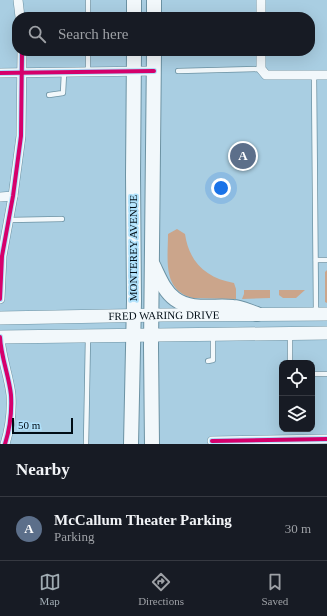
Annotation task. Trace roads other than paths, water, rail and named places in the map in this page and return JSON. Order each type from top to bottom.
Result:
[{"type":"main road","points":[[134,0],[134,12]]},
{"type":"main road","points":[[154,0],[154,12]]},
{"type":"main road","name":"MONTEREY AVENUE","points":[[131,444],[134,56]]},
{"type":"main road","name":"MONTEREY AVENUE","points":[[152,444],[151,315],[154,56]]},
{"type":"main road","points":[[152,263],[167,292],[174,299],[183,304],[193,306],[235,307],[257,314]]},
{"type":"main road","name":"FRED WARING DRIVE","points":[[0,318],[133,315],[322,314]]},
{"type":"main road","points":[[0,338],[7,328],[12,326],[40,325],[61,317]]},
{"type":"main road","name":"FRED WARING DRIVE","points":[[0,338],[327,333]]},
{"type":"street","points":[[18,0],[19,12]]},
{"type":"street","points":[[261,0],[261,12]]},
{"type":"street","points":[[0,299],[2,256],[13,196],[21,136],[22,56]]},
{"type":"street","points":[[261,56],[261,69],[266,75],[327,75]]},
{"type":"street","points":[[0,73],[154,71]]},
{"type":"street","points":[[0,197],[13,196]]},
{"type":"street","points":[[0,338],[11,394],[12,416],[5,444]]},
{"type":"street","points":[[212,442],[327,439]]},
{"type":"lane","points":[[88,0],[88,12]]},
{"type":"lane","points":[[88,56],[88,72]]},
{"type":"lane","points":[[178,70],[261,69]]},
{"type":"lane","points":[[49,95],[63,93],[64,73]]},
{"type":"lane","points":[[314,75],[316,260],[322,314]]},
{"type":"lane","points":[[9,220],[62,218]]},
{"type":"lane","points":[[316,260],[327,260]]},
{"type":"lane","points":[[290,334],[290,360]]},
{"type":"lane","points":[[208,361],[213,360],[213,335]]},
{"type":"lane","points":[[86,444],[88,337]]},
{"type":"lane","points":[[315,374],[327,374]]},
{"type":"place","name":"McCallum Theater Parking","points":[[243,156]]}]
